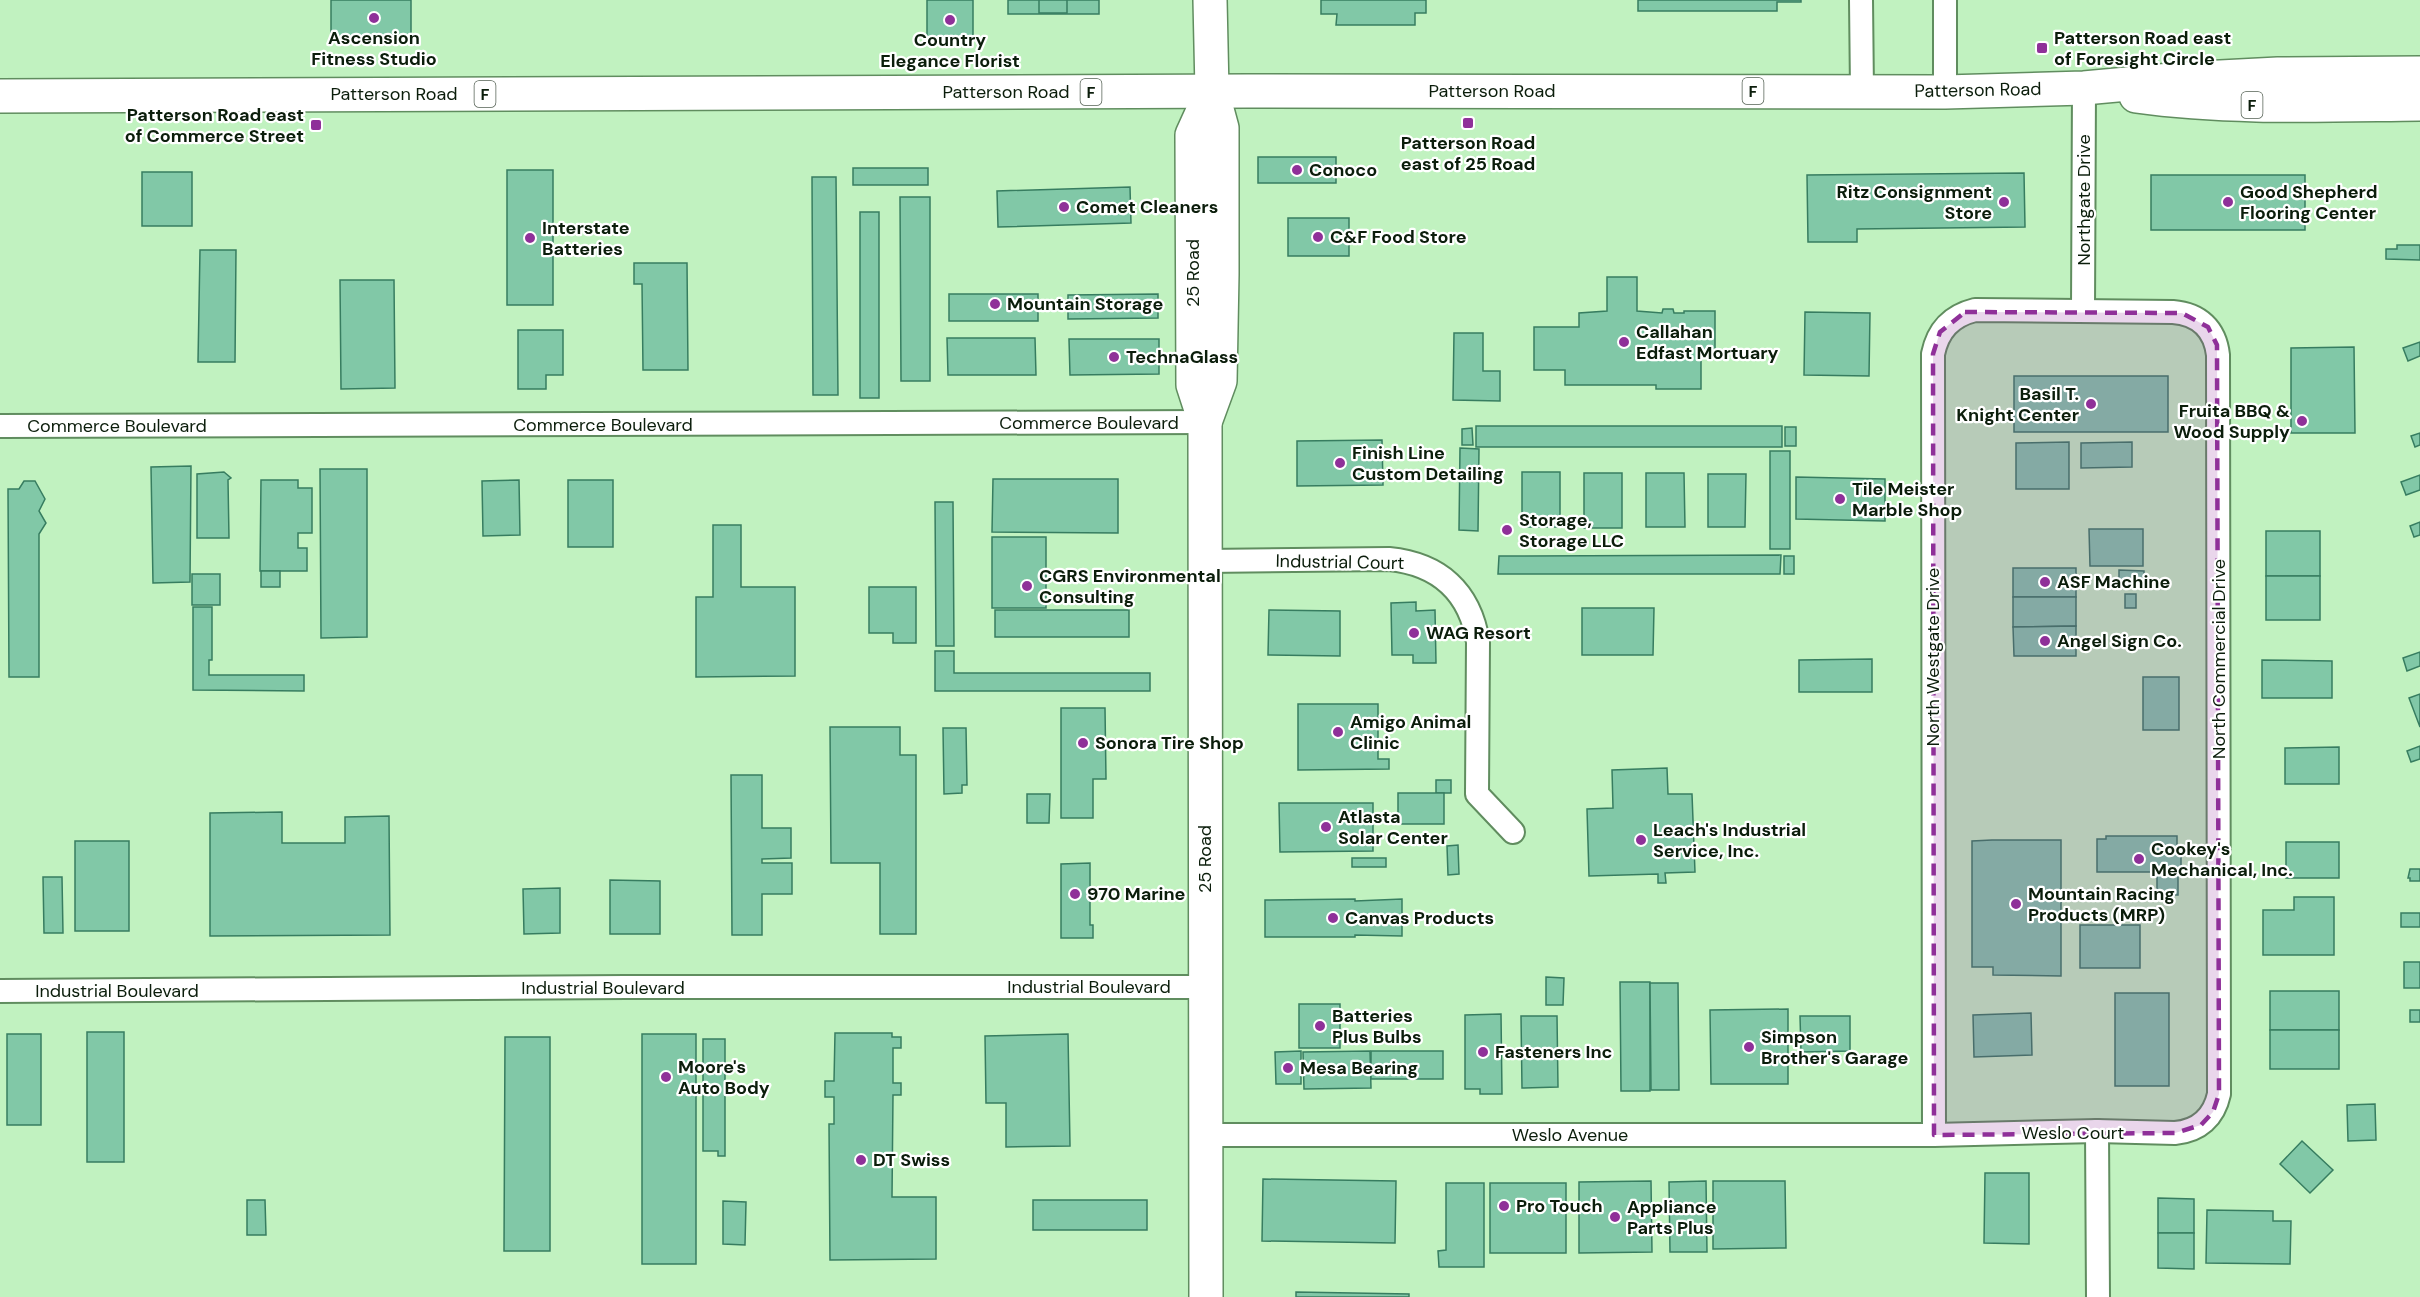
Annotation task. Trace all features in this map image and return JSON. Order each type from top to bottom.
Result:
[{"type":"main road","name":"25 Road","points":[[1206,1297],[1205,422],[1193,385],[1192,135],[1212,91],[1210,0]]},
{"type":"main road","name":"Patterson Road","points":[[0,96],[1212,91],[1945,92],[2084,88],[2182,79],[2278,74],[2420,73]]},
{"type":"main road","name":"Patterson Road","points":[[2084,88],[2183,102],[2271,105],[2420,104]]},
{"type":"street","points":[[1861,0],[1862,91]]},
{"type":"street","points":[[1945,92],[1946,0]]},
{"type":"street","name":"Northgate Drive","points":[[2083,311],[2084,88]]},
{"type":"street","name":"North Westgate Drive","points":[[1934,1135],[1933,354],[1940,332],[1948,323],[1965,312],[1975,310],[2083,311]]},
{"type":"street","name":"North Commercial Drive","points":[[2083,311],[2182,313],[2200,320],[2213,335],[2217,345],[2219,1094],[2217,1103],[2207,1119]]},
{"type":"street","name":"Commerce Boulevard","points":[[0,426],[1205,422]]},
{"type":"street","name":"Industrial Court","points":[[1205,561],[1389,559],[1419,564],[1445,579],[1467,604],[1478,642],[1477,794],[1513,832]]},
{"type":"street","name":"Industrial Boulevard","points":[[0,991],[614,987],[1205,987]]},
{"type":"street","name":"Weslo Court","points":[[1934,1135],[2097,1131],[2175,1133],[2193,1129],[2207,1119]]},
{"type":"street","points":[[2097,1131],[2098,1297]]},
{"type":"street","name":"Weslo Avenue","points":[[1206,1135],[1934,1135]]},
{"type":"highlighted area","points":[[1965,312],[2182,313],[2208,327],[2217,345],[2219,1094],[2213,1112],[2201,1125],[2175,1133],[1934,1135],[1933,354],[1940,332]]},
{"type":"building","points":[[331,0],[411,0],[411,43],[375,43],[375,39],[331,39]]},
{"type":"building","name":"Country Elegance Florist","points":[[927,0],[973,0],[973,39],[927,40]]},
{"type":"building","points":[[1008,0],[1099,0],[1099,14],[1008,14]]},
{"type":"building","points":[[1039,0],[1067,0],[1067,13],[1039,13]]},
{"type":"building","points":[[1321,0],[1426,0],[1426,13],[1415,13],[1415,25],[1336,25],[1337,14],[1321,14]]},
{"type":"building","points":[[1638,0],[1801,0],[1801,2],[1777,2],[1777,11],[1638,11]]},
{"type":"building","name":"Conoco","points":[[1258,157],[1336,157],[1336,183],[1258,183]]},
{"type":"building","points":[[853,168],[928,168],[928,185],[853,185]]},
{"type":"building","name":"Interstate Batteries","points":[[507,170],[553,170],[553,305],[507,305]]},
{"type":"building","points":[[142,172],[192,172],[192,226],[142,226]]},
{"type":"building","points":[[2024,173],[2025,227],[1857,229],[1857,242],[1808,242],[1807,175]]},
{"type":"building","name":"Good Shepherd Flooring Center","points":[[2151,175],[2305,175],[2305,230],[2151,230]]},
{"type":"building","points":[[812,177],[836,177],[838,395],[813,395]]},
{"type":"building","name":"Comet Cleaners","points":[[1130,187],[1131,223],[998,227],[997,191]]},
{"type":"building","points":[[900,197],[930,197],[930,381],[901,381]]},
{"type":"building","points":[[860,212],[879,212],[879,398],[860,398]]},
{"type":"building","name":"C&F Food Store","points":[[1288,218],[1349,218],[1349,256],[1288,256]]},
{"type":"building","points":[[2397,245],[2420,245],[2420,260],[2386,259],[2386,249],[2397,249]]},
{"type":"building","points":[[200,250],[236,250],[235,362],[198,362]]},
{"type":"building","points":[[634,263],[687,263],[688,370],[643,370],[642,284],[634,284]]},
{"type":"building","name":"Callahan Edfast Mortuary","points":[[1607,277],[1637,277],[1637,311],[1662,313],[1663,309],[1673,309],[1674,313],[1684,313],[1684,311],[1715,311],[1715,356],[1701,356],[1701,389],[1656,389],[1656,385],[1565,385],[1565,370],[1534,370],[1534,327],[1579,327],[1579,313],[1607,311]]},
{"type":"building","points":[[340,280],[394,280],[395,388],[341,389]]},
{"type":"building","points":[[949,294],[1038,294],[1038,321],[949,321]]},
{"type":"building","points":[[1158,294],[1158,318],[1068,319],[1068,295]]},
{"type":"building","points":[[1805,312],[1870,313],[1869,376],[1804,375]]},
{"type":"building","points":[[518,330],[563,330],[563,375],[546,375],[546,389],[518,389]]},
{"type":"building","points":[[1454,333],[1483,333],[1483,371],[1500,371],[1500,401],[1453,400]]},
{"type":"building","points":[[947,338],[1035,338],[1036,375],[948,375]]},
{"type":"building","name":"TechnaGlass","points":[[1069,339],[1159,339],[1159,374],[1070,375]]},
{"type":"building","points":[[2420,342],[2420,356],[2408,361],[2403,348]]},
{"type":"building","points":[[2354,347],[2355,433],[2291,433],[2291,348]]},
{"type":"building","name":"Basil T. Knight Center","points":[[2014,376],[2168,376],[2168,432],[2014,432]]},
{"type":"building","points":[[1476,426],[1782,426],[1782,447],[1476,447]]},
{"type":"building","points":[[1785,427],[1796,427],[1796,446],[1785,446]]},
{"type":"building","points":[[1472,428],[1473,445],[1462,445],[1462,429]]},
{"type":"building","points":[[2420,433],[2420,445],[2415,447],[2411,436]]},
{"type":"building","name":"Finish Line Custom Detailing","points":[[1382,440],[1383,485],[1297,486],[1297,441]]},
{"type":"building","points":[[2069,442],[2069,489],[2016,489],[2016,443]]},
{"type":"building","points":[[2132,442],[2132,467],[2081,468],[2081,443]]},
{"type":"building","points":[[1460,448],[1479,449],[1478,531],[1459,530]]},
{"type":"building","points":[[1770,451],[1790,451],[1790,549],[1770,549]]},
{"type":"building","points":[[191,466],[190,582],[153,583],[151,467]]},
{"type":"building","points":[[320,469],[367,469],[367,637],[321,638]]},
{"type":"building","points":[[224,472],[231,478],[228,480],[229,538],[197,538],[197,474]]},
{"type":"building","points":[[1522,472],[1560,472],[1560,527],[1522,527]]},
{"type":"building","points":[[1584,473],[1622,473],[1622,528],[1584,528]]},
{"type":"building","points":[[1646,473],[1684,473],[1685,527],[1646,527]]},
{"type":"building","points":[[1708,474],[1746,474],[1745,527],[1708,527]]},
{"type":"building","points":[[2420,475],[2420,490],[2406,495],[2401,482]]},
{"type":"building","name":"Tile Meister Marble Shop","points":[[1796,477],[1885,479],[1885,521],[1796,519]]},
{"type":"building","points":[[993,479],[1118,479],[1118,533],[992,532]]},
{"type":"building","points":[[261,480],[298,480],[298,488],[312,488],[312,533],[298,533],[298,548],[307,548],[307,571],[260,571]]},
{"type":"building","points":[[519,480],[520,535],[483,536],[482,481]]},
{"type":"building","points":[[568,480],[613,480],[613,547],[568,547]]},
{"type":"building","points":[[24,481],[35,481],[45,499],[39,511],[46,523],[39,534],[39,677],[9,677],[8,489],[19,489]]},
{"type":"building","points":[[935,502],[953,502],[954,646],[936,646]]},
{"type":"building","points":[[2420,522],[2420,535],[2414,537],[2410,526]]},
{"type":"building","points":[[713,525],[741,525],[741,587],[795,587],[795,676],[696,677],[696,597],[713,597]]},
{"type":"building","points":[[2089,529],[2143,529],[2143,566],[2090,566]]},
{"type":"building","points":[[2266,531],[2320,531],[2320,576],[2266,576]]},
{"type":"building","points":[[992,537],[1046,537],[1046,608],[992,608]]},
{"type":"building","points":[[1781,555],[1780,574],[1498,574],[1499,556]]},
{"type":"building","points":[[1784,556],[1794,556],[1794,574],[1784,574]]},
{"type":"building","name":"ASF Machine","points":[[2013,568],[2076,568],[2076,597],[2013,597]]},
{"type":"building","points":[[2119,570],[2144,571],[2144,581],[2119,581]]},
{"type":"building","points":[[261,571],[280,571],[280,587],[261,587]]},
{"type":"building","points":[[192,574],[220,574],[220,605],[192,605]]},
{"type":"building","points":[[2266,576],[2320,576],[2320,620],[2266,620]]},
{"type":"building","points":[[869,587],[916,587],[916,643],[893,643],[893,633],[869,633]]},
{"type":"building","points":[[2125,594],[2136,594],[2136,608],[2125,608]]},
{"type":"building","points":[[2013,597],[2076,597],[2076,626],[2013,627]]},
{"type":"building","name":"WAG Resort","points":[[1416,602],[1416,611],[1435,610],[1436,663],[1413,663],[1413,655],[1392,655],[1391,603]]},
{"type":"building","points":[[193,607],[212,607],[212,660],[209,660],[209,675],[304,675],[304,691],[193,690]]},
{"type":"building","points":[[1582,608],[1654,608],[1653,655],[1582,655]]},
{"type":"building","points":[[995,610],[1129,610],[1129,637],[995,637]]},
{"type":"building","points":[[1269,610],[1340,611],[1340,656],[1268,655]]},
{"type":"building","name":"Angel Sign Co.","points":[[2076,626],[2076,656],[2014,656],[2013,627]]},
{"type":"building","points":[[935,651],[954,651],[954,673],[1150,673],[1150,691],[935,691]]},
{"type":"building","points":[[2420,652],[2420,666],[2407,671],[2403,658]]},
{"type":"building","points":[[1872,659],[1872,692],[1799,692],[1799,660]]},
{"type":"building","points":[[2262,660],[2332,661],[2332,698],[2262,698]]},
{"type":"building","points":[[2143,677],[2179,677],[2179,730],[2143,730]]},
{"type":"building","points":[[2420,694],[2420,727],[2409,698]]},
{"type":"building","name":"Amigo Animal Clinic","points":[[1298,704],[1378,704],[1378,759],[1389,759],[1389,769],[1298,770]]},
{"type":"building","name":"Sonora Tire Shop","points":[[1061,708],[1105,708],[1106,779],[1093,779],[1093,818],[1061,818]]},
{"type":"building","points":[[830,727],[900,727],[900,755],[916,755],[916,934],[880,934],[880,863],[831,863]]},
{"type":"building","points":[[943,728],[966,728],[967,785],[962,785],[962,793],[944,794]]},
{"type":"building","points":[[2420,746],[2420,759],[2411,762],[2407,751]]},
{"type":"building","points":[[2339,747],[2339,784],[2285,784],[2285,748]]},
{"type":"building","name":"Leach's Industrial Service, Inc.","points":[[1667,768],[1668,794],[1692,794],[1695,872],[1665,873],[1666,883],[1658,883],[1658,874],[1589,876],[1587,809],[1613,808],[1612,770]]},
{"type":"building","points":[[731,775],[762,775],[762,828],[791,828],[791,858],[762,859],[762,863],[792,863],[792,894],[762,894],[762,935],[732,935]]},
{"type":"building","points":[[1436,780],[1451,780],[1451,793],[1436,793]]},
{"type":"building","points":[[1398,793],[1444,793],[1444,824],[1398,824]]},
{"type":"building","points":[[1027,794],[1050,794],[1049,823],[1027,823]]},
{"type":"building","name":"Atlasta Solar Center","points":[[1279,803],[1373,803],[1373,851],[1280,852]]},
{"type":"building","points":[[282,812],[282,843],[345,843],[345,817],[389,816],[390,935],[210,936],[210,813]]},
{"type":"building","name":"Cookey's Mechanical, Inc.","points":[[2106,836],[2177,836],[2177,846],[2181,846],[2178,895],[2157,895],[2157,872],[2097,872],[2097,839],[2106,839]]},
{"type":"building","name":"Mountain Racing Products (MRP)","points":[[2061,840],[2061,976],[1993,975],[1993,967],[1972,967],[1972,841]]},
{"type":"building","points":[[75,841],[129,841],[129,931],[75,931]]},
{"type":"building","points":[[2286,842],[2339,842],[2339,878],[2286,878]]},
{"type":"building","points":[[1458,845],[1459,874],[1448,875],[1447,846]]},
{"type":"building","points":[[1352,858],[1386,858],[1386,867],[1352,867]]},
{"type":"building","name":"970 Marine","points":[[1090,863],[1090,925],[1093,925],[1093,938],[1061,938],[1061,864]]},
{"type":"building","points":[[2410,869],[2420,869],[2420,881],[2410,881],[2408,878]]},
{"type":"building","points":[[43,877],[62,877],[63,933],[44,933]]},
{"type":"building","points":[[610,880],[660,881],[660,934],[610,934]]},
{"type":"building","points":[[560,888],[560,933],[524,934],[523,889]]},
{"type":"building","points":[[2294,897],[2334,897],[2334,955],[2263,955],[2263,910],[2294,910]]},
{"type":"building","name":"Canvas Products","points":[[1355,899],[1355,901],[1402,899],[1402,936],[1265,937],[1265,900]]},
{"type":"building","points":[[2401,913],[2420,913],[2420,927],[2401,927]]},
{"type":"building","points":[[2080,925],[2140,925],[2140,968],[2080,968]]},
{"type":"building","points":[[2404,962],[2420,962],[2420,988],[2404,988]]},
{"type":"building","points":[[1546,977],[1564,978],[1563,1005],[1546,1005]]},
{"type":"building","points":[[1620,982],[1650,982],[1650,1091],[1621,1091]]},
{"type":"building","points":[[1650,983],[1678,983],[1679,1090],[1651,1090]]},
{"type":"building","points":[[2270,991],[2339,991],[2339,1030],[2270,1030]]},
{"type":"building","points":[[2115,993],[2169,993],[2169,1086],[2115,1086]]},
{"type":"building","name":"Batteries Plus Bulbs","points":[[1299,1004],[1340,1004],[1340,1048],[1299,1048]]},
{"type":"building","name":"Simpson Brother's Garage","points":[[1788,1009],[1788,1084],[1711,1084],[1710,1010]]},
{"type":"building","points":[[2410,1010],[2420,1010],[2420,1022],[2410,1022]]},
{"type":"building","points":[[2031,1013],[2032,1055],[1974,1057],[1973,1015]]},
{"type":"building","name":"Fasteners Inc","points":[[1501,1014],[1502,1094],[1480,1094],[1480,1089],[1465,1089],[1465,1015]]},
{"type":"building","points":[[1521,1016],[1557,1016],[1558,1087],[1522,1088]]},
{"type":"building","points":[[1800,1016],[1850,1016],[1850,1051],[1801,1052]]},
{"type":"building","points":[[2270,1030],[2339,1030],[2339,1069],[2270,1069]]},
{"type":"building","points":[[87,1032],[124,1032],[124,1162],[87,1162]]},
{"type":"building","name":"DT Swiss","points":[[835,1033],[892,1033],[892,1037],[901,1037],[901,1048],[893,1048],[893,1083],[901,1083],[901,1095],[893,1095],[892,1197],[936,1197],[936,1259],[830,1260],[829,1124],[834,1124],[834,1097],[825,1097],[825,1081],[834,1081]]},
{"type":"building","points":[[7,1034],[41,1034],[41,1125],[7,1125]]},
{"type":"building","points":[[642,1034],[696,1034],[696,1264],[642,1264]]},
{"type":"building","points":[[1068,1034],[1070,1146],[1006,1147],[1006,1103],[986,1103],[985,1036]]},
{"type":"building","points":[[505,1037],[550,1037],[550,1251],[504,1251]]},
{"type":"building","points":[[703,1039],[725,1039],[725,1156],[718,1156],[718,1151],[703,1151]]},
{"type":"building","name":"Mesa Bearing","points":[[1301,1051],[1301,1084],[1276,1084],[1275,1052]]},
{"type":"building","points":[[1370,1051],[1371,1088],[1304,1089],[1303,1052]]},
{"type":"building","points":[[1371,1051],[1443,1051],[1443,1079],[1371,1079]]},
{"type":"building","points":[[2375,1104],[2376,1140],[2348,1141],[2347,1105]]},
{"type":"building","points":[[2302,1141],[2333,1170],[2310,1193],[2280,1164]]},
{"type":"building","points":[[1985,1173],[2029,1173],[2029,1244],[1984,1243]]},
{"type":"building","points":[[1263,1179],[1396,1181],[1395,1243],[1262,1241]]},
{"type":"building","name":"Appliance Parts Plus","points":[[1651,1181],[1652,1252],[1579,1253],[1579,1182]]},
{"type":"building","points":[[1706,1181],[1707,1252],[1670,1252],[1669,1182]]},
{"type":"building","points":[[1713,1181],[1785,1181],[1786,1248],[1713,1249]]},
{"type":"building","points":[[1446,1183],[1484,1183],[1484,1267],[1439,1267],[1438,1251],[1446,1250]]},
{"type":"building","points":[[1490,1183],[1566,1183],[1566,1253],[1490,1253]]},
{"type":"building","points":[[2158,1198],[2194,1199],[2194,1233],[2158,1233]]},
{"type":"building","points":[[247,1200],[265,1200],[266,1235],[247,1235]]},
{"type":"building","points":[[1033,1200],[1147,1200],[1147,1230],[1033,1230]]},
{"type":"building","points":[[723,1201],[746,1202],[745,1245],[723,1244]]},
{"type":"building","points":[[2207,1210],[2273,1211],[2273,1221],[2291,1221],[2290,1264],[2206,1263]]},
{"type":"building","points":[[2158,1233],[2194,1233],[2194,1269],[2158,1268]]},
{"type":"building","points":[[1296,1292],[1409,1294],[1409,1297],[1296,1297]]},
{"type":"place","name":"Ascension Fitness Studio","points":[[374,18]]},
{"type":"place","name":"Country Elegance Florist","points":[[950,20]]},
{"type":"place","name":"Patterson Road east of Foresight Circle","points":[[2042,48]]},
{"type":"place","name":"Patterson Road east of 25 Road","points":[[1468,123]]},
{"type":"place","name":"Patterson Road east of Commerce Street","points":[[316,125]]},
{"type":"place","name":"Conoco","points":[[1297,170]]},
{"type":"place","name":"Ritz Consignment Store","points":[[2004,202]]},
{"type":"place","name":"Good Shepherd Flooring Center","points":[[2228,202]]},
{"type":"place","name":"Comet Cleaners","points":[[1064,207]]},
{"type":"place","name":"C&F Food Store","points":[[1318,237]]},
{"type":"place","name":"Interstate Batteries","points":[[530,238]]},
{"type":"place","name":"Mountain Storage","points":[[995,304]]},
{"type":"place","name":"Callahan Edfast Mortuary","points":[[1624,342]]},
{"type":"place","name":"TechnaGlass","points":[[1114,357]]},
{"type":"place","name":"Basil T. Knight Center","points":[[2091,404]]},
{"type":"place","name":"Fruita BBQ & Wood Supply","points":[[2302,421]]},
{"type":"place","name":"Finish Line Custom Detailing","points":[[1340,463]]},
{"type":"place","name":"Tile Meister Marble Shop","points":[[1840,499]]},
{"type":"place","name":"Storage, Storage LLC","points":[[1507,530]]},
{"type":"place","name":"ASF Machine","points":[[2045,582]]},
{"type":"place","name":"CGRS Environmental Consulting","points":[[1027,586]]},
{"type":"place","name":"WAG Resort","points":[[1414,633]]},
{"type":"place","name":"Angel Sign Co.","points":[[2045,641]]},
{"type":"place","name":"Amigo Animal Clinic","points":[[1338,732]]},
{"type":"place","name":"Sonora Tire Shop","points":[[1083,743]]},
{"type":"place","name":"Atlasta Solar Center","points":[[1326,827]]},
{"type":"place","name":"Leach's Industrial Service, Inc.","points":[[1641,840]]},
{"type":"place","name":"Cookey's Mechanical, Inc.","points":[[2139,859]]},
{"type":"place","name":"970 Marine","points":[[1075,894]]},
{"type":"place","name":"Mountain Racing Products (MRP)","points":[[2016,904]]},
{"type":"place","name":"Canvas Products","points":[[1333,918]]},
{"type":"place","name":"Batteries Plus Bulbs","points":[[1320,1026]]},
{"type":"place","name":"Simpson Brother's Garage","points":[[1749,1047]]},
{"type":"place","name":"Fasteners Inc","points":[[1483,1052]]},
{"type":"place","name":"Mesa Bearing","points":[[1288,1068]]},
{"type":"place","name":"Moore's Auto Body","points":[[666,1077]]},
{"type":"place","name":"DT Swiss","points":[[861,1160]]},
{"type":"place","name":"Pro Touch","points":[[1504,1206]]},
{"type":"place","name":"Appliance Parts Plus","points":[[1615,1217]]}]
